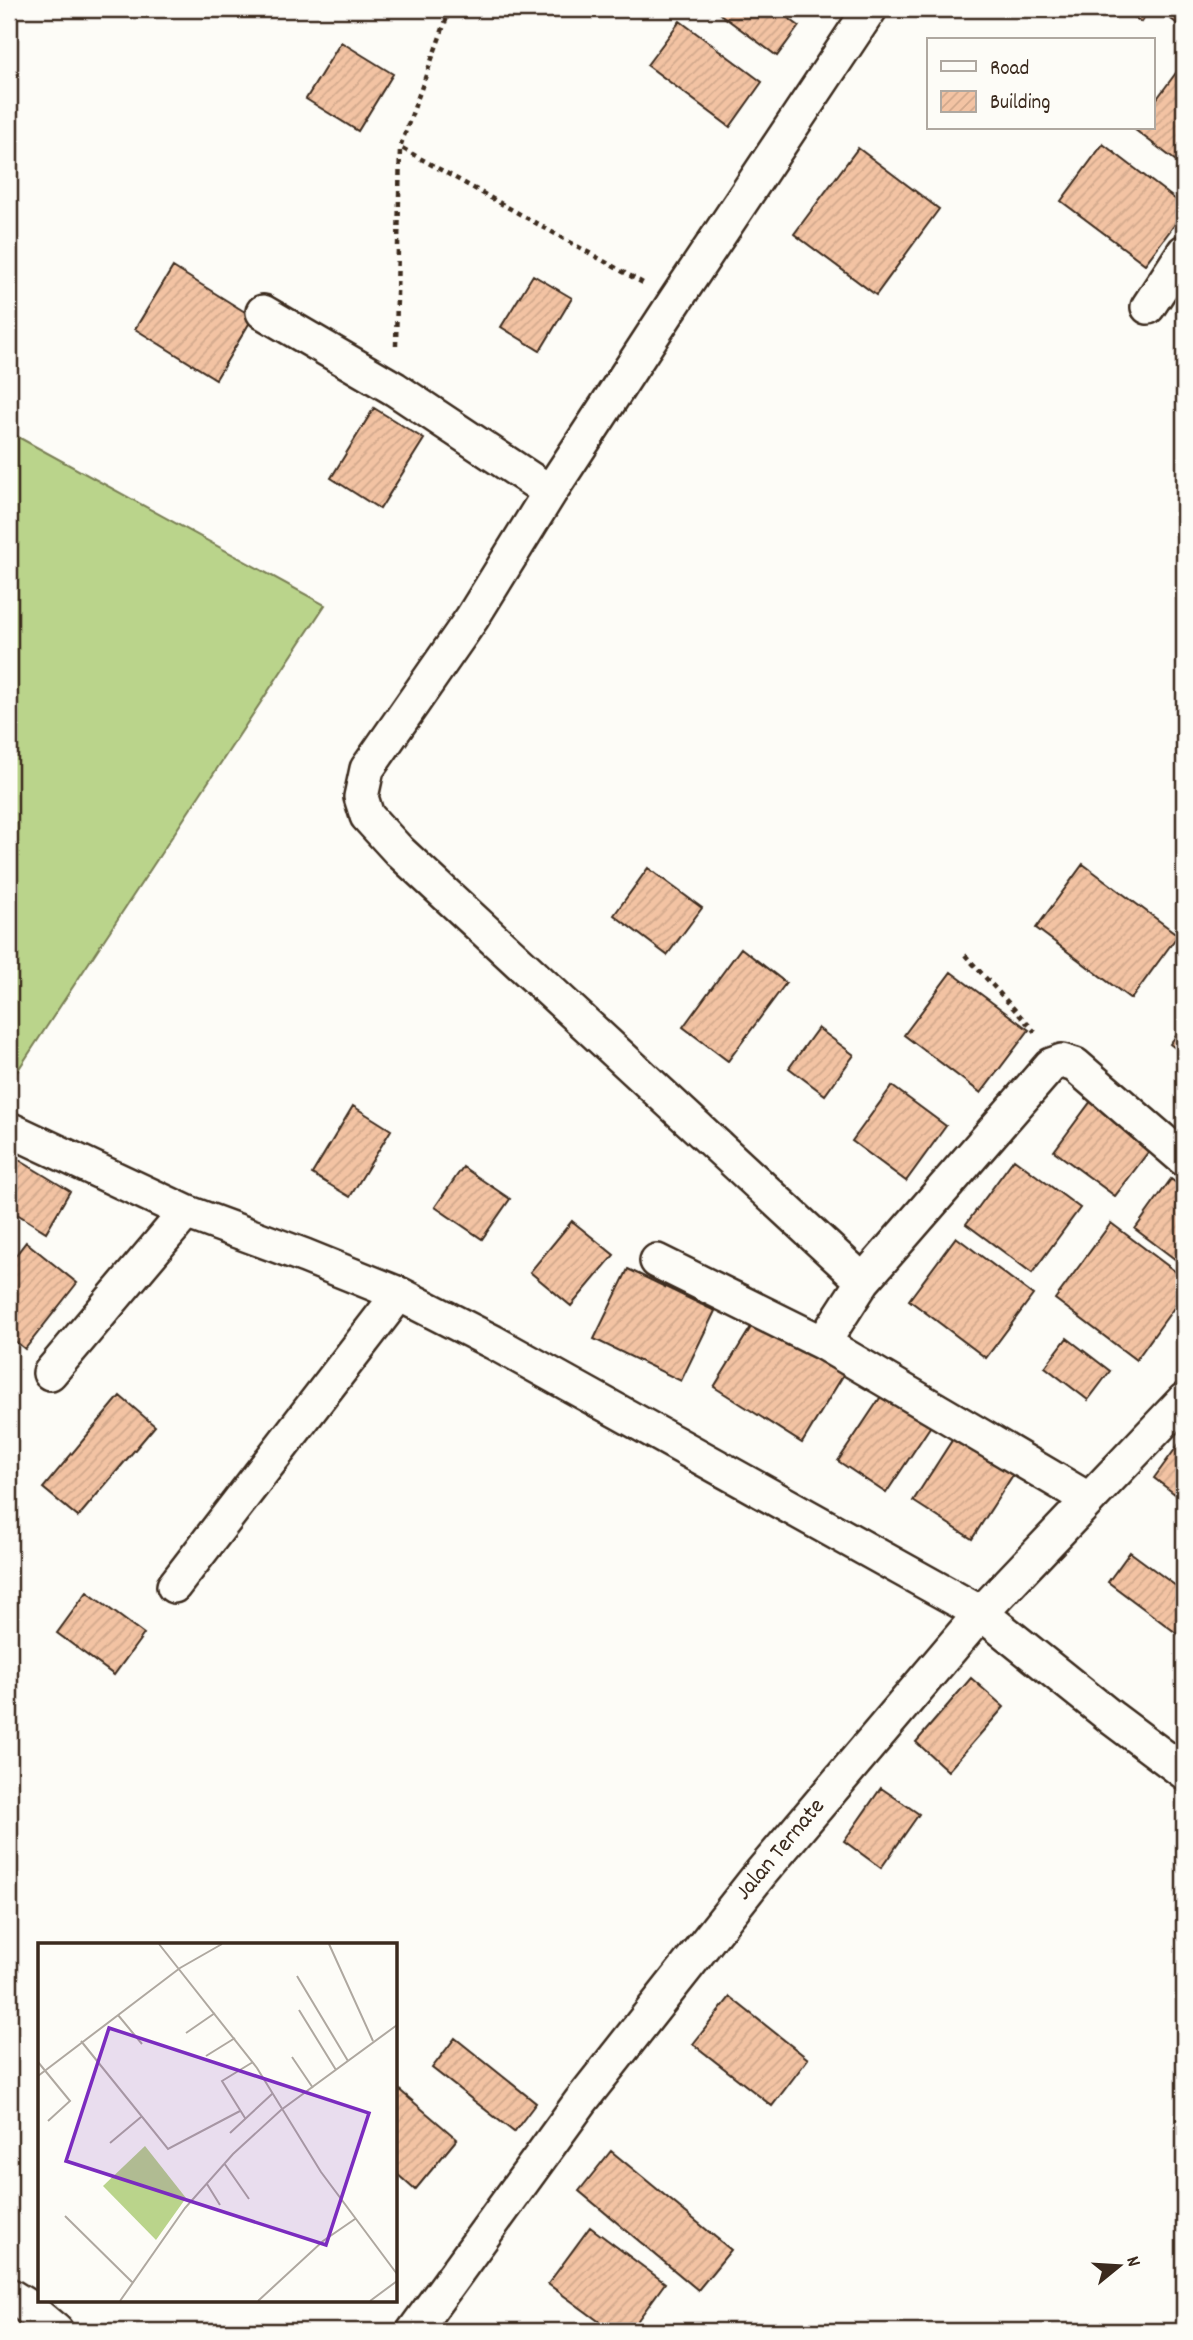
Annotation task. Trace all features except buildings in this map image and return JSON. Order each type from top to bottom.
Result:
[{"type":"street","points":[[863,1281],[399,851],[368,816],[361,797],[367,769],[472,618],[675,300],[870,9]]},
{"type":"street","points":[[1148,306],[1184,252]]},
{"type":"street","points":[[263,312],[395,389],[550,492]]},
{"type":"street","points":[[823,1343],[863,1281],[1045,1070],[1062,1061],[1080,1069],[1184,1159]]},
{"type":"street","points":[[9,1129],[186,1212],[399,1294],[493,1342],[981,1613],[1184,1772]]},
{"type":"street","points":[[50,1373],[186,1212]]},
{"type":"street","points":[[657,1261],[823,1343],[1088,1500]]},
{"type":"street","points":[[174,1586],[399,1294]]},
{"type":"street","name":"Jalan Ternate","points":[[414,2331],[582,2101],[760,1874],[981,1613],[1184,1400]]},
{"type":"street","points":[[9,2295],[56,2331]]},
{"type":"path","points":[[395,389],[400,148],[450,9]]},
{"type":"path","points":[[400,148],[675,300]]},
{"type":"path","points":[[965,955],[1062,1061]]},
{"type":"green space","points":[[9,432],[325,605],[16,1073],[9,1071]]}]
